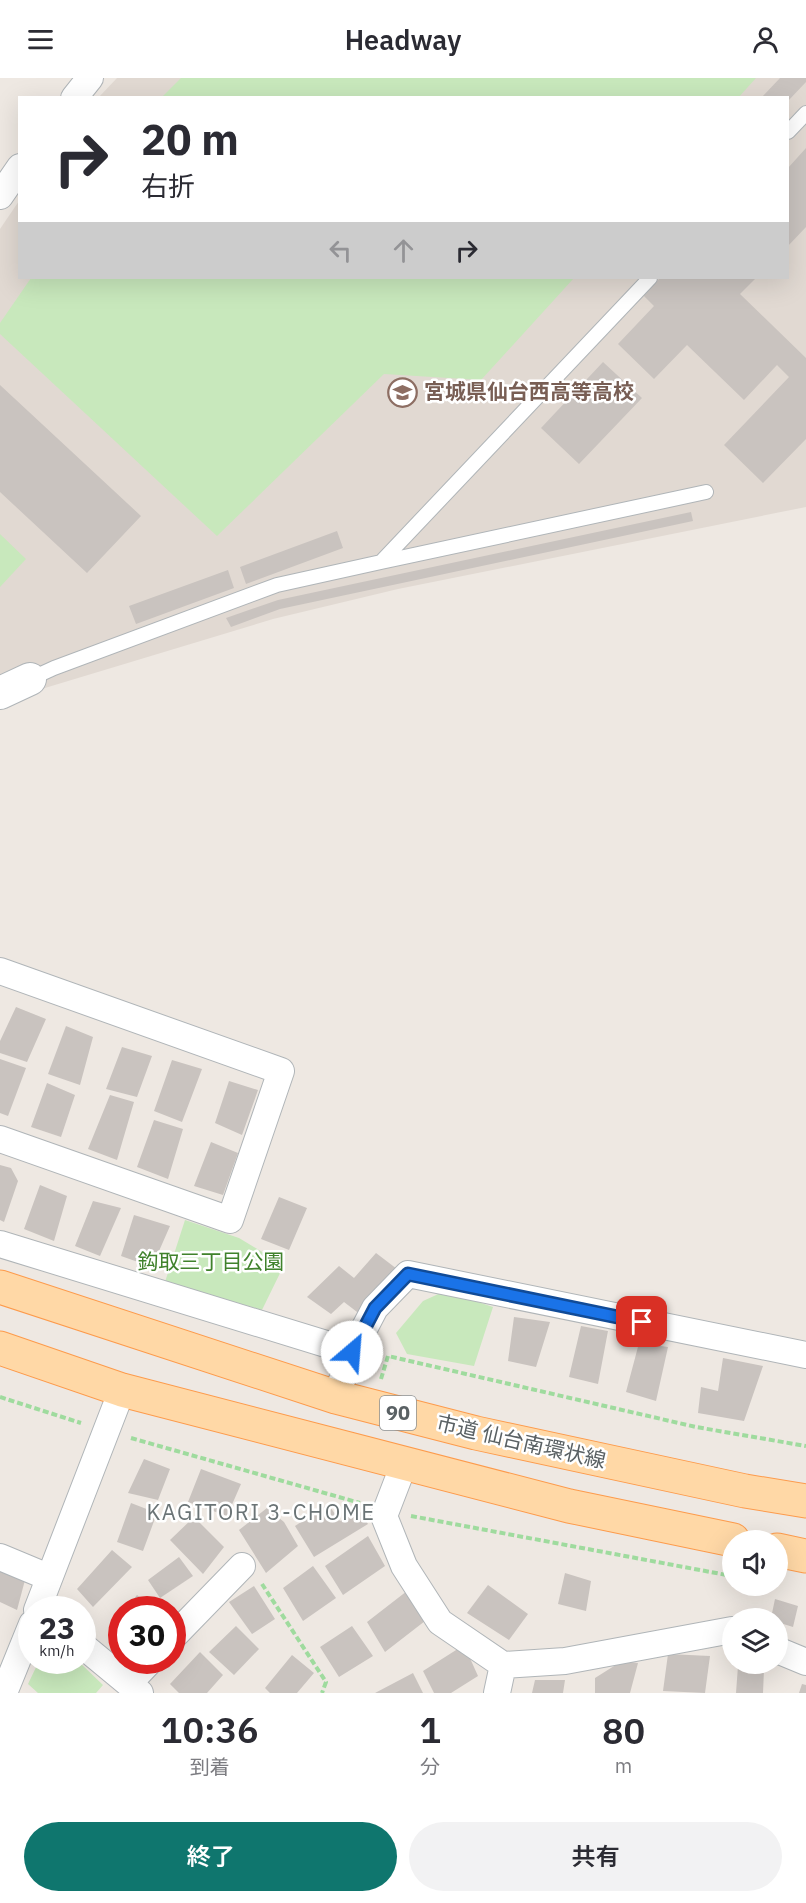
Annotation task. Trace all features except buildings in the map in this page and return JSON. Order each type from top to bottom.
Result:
[{"type":"main road","name":"市道 仙台南環状線","points":[[0,1287],[336,1398],[476,1433],[745,1491],[806,1501]]},
{"type":"main road","name":"90","points":[[0,1348],[122,1390],[569,1506],[722,1538]]},
{"type":"main road","points":[[788,1552],[806,1556]]},
{"type":"street","points":[[76,96],[90,78]]},
{"type":"street","points":[[0,196],[18,170]]},
{"type":"street","points":[[0,693],[30,679]]},
{"type":"street","points":[[0,970],[281,1071],[230,1221],[0,1139]]},
{"type":"street","points":[[0,1244],[352,1352]]},
{"type":"street","points":[[336,1398],[352,1352],[375,1308],[408,1274],[806,1355]]},
{"type":"street","points":[[42,1596],[122,1390]]},
{"type":"street","points":[[404,1464],[384,1516],[404,1566],[440,1622],[503,1665],[566,1661],[722,1632]]},
{"type":"street","points":[[0,1557],[48,1577]]},
{"type":"street","points":[[186,1624],[242,1566]]},
{"type":"street","points":[[788,1655],[806,1662]]},
{"type":"street","points":[[96,1657],[134,1688],[142,1674]]},
{"type":"street","points":[[4,1693],[18,1658]]},
{"type":"street","points":[[497,1693],[503,1665]]},
{"type":"lane","points":[[789,131],[806,113]]},
{"type":"lane","points":[[381,562],[649,279]]},
{"type":"lane","points":[[30,679],[277,585],[706,492]]},
{"type":"path","points":[[381,1379],[388,1356],[696,1427],[806,1446]]},
{"type":"path","points":[[242,1566],[265,1588],[326,1682],[322,1693]]},
{"type":"shaded area","name":"宮城県仙台西高等高校","points":[[117,78],[806,78],[806,507],[398,589],[273,619],[35,691],[0,680],[0,229],[18,202],[18,279],[789,279],[789,96],[100,96]]},
{"type":"green space","points":[[181,78],[756,78],[740,96],[163,96]]},
{"type":"green space","points":[[30,279],[573,279],[481,380],[384,374],[217,536],[0,334],[0,323]]},
{"type":"green space","points":[[0,534],[26,559],[0,587]]},
{"type":"green space","name":"鈎取三丁目公園","points":[[185,1220],[239,1238],[284,1265],[262,1310],[165,1282]]},
{"type":"green space","points":[[445,1291],[493,1307],[474,1366],[407,1354],[396,1333],[423,1301]]},
{"type":"green space","points":[[33,1674],[92,1674],[103,1685],[96,1693],[38,1693],[28,1684]]},
{"type":"place","name":"宮城県仙台西高等高校","points":[[403,392]]},
{"type":"district","name":"KAGITORI 3-CHOME","points":[[261,1512]]},
{"type":"route","points":[[352,1352],[375,1308],[408,1274],[642,1322]]}]
